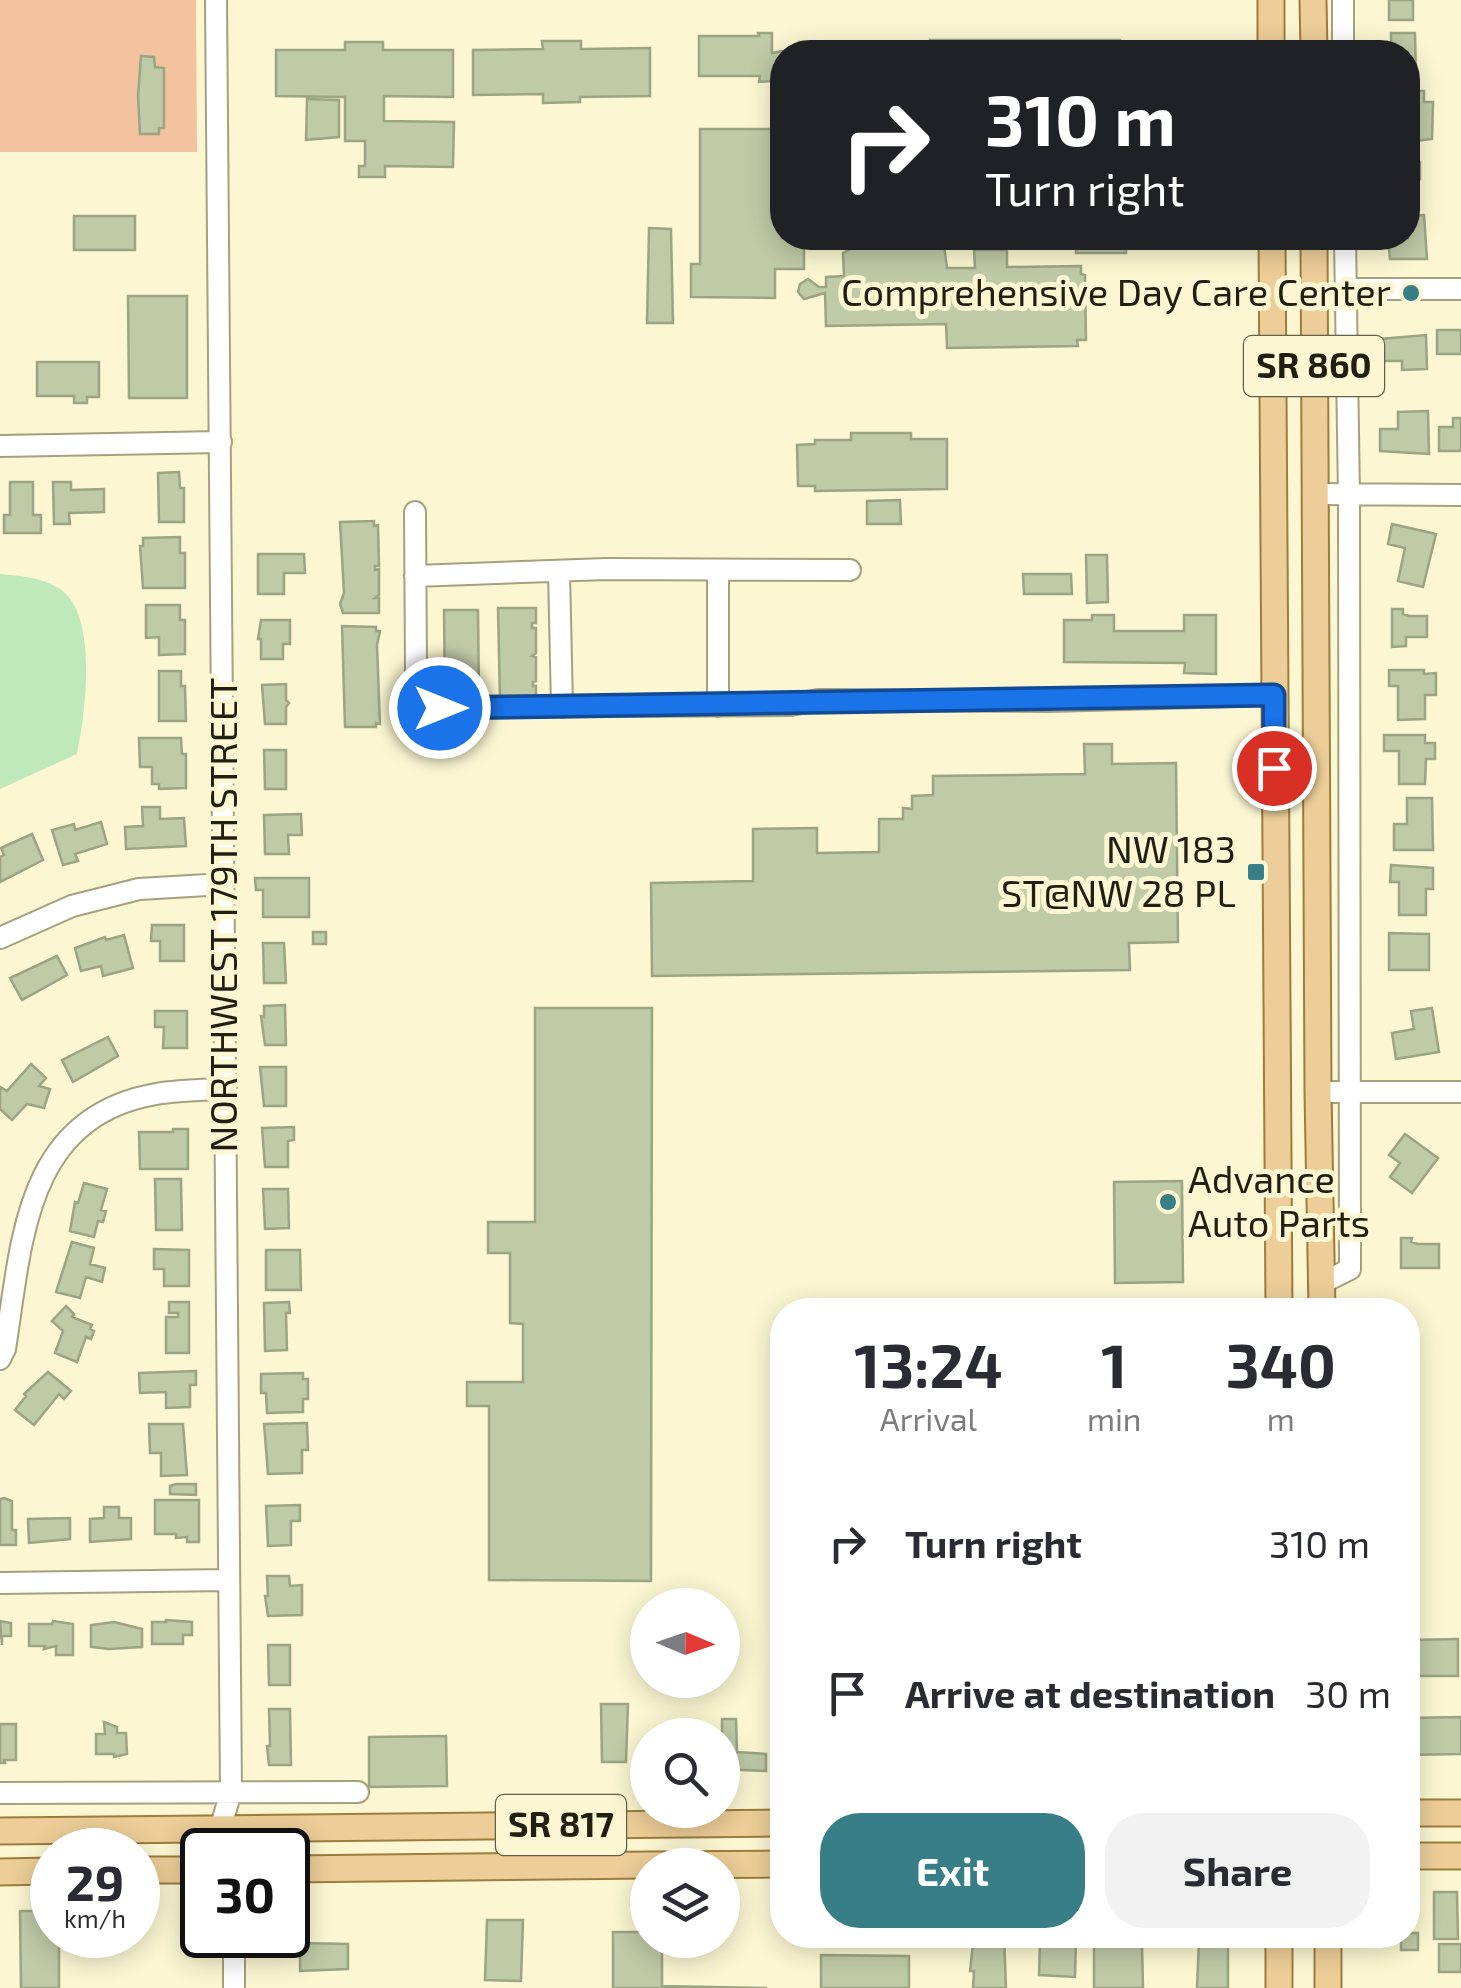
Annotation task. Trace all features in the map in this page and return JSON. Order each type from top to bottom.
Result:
[{"type":"main road","points":[[1270,0],[1271,40]]},
{"type":"main road","points":[[1314,0],[1314,40]]},
{"type":"main road","name":"SR 860","points":[[1272,250],[1279,1298]]},
{"type":"main road","name":"SR 860","points":[[1314,250],[1322,1298]]},
{"type":"main road","points":[[1273,434],[1287,470],[1314,494]]},
{"type":"main road","points":[[1277,993],[1294,995],[1318,1023]]},
{"type":"main road","points":[[1420,1813],[1461,1812]]},
{"type":"main road","name":"SR 817","points":[[740,1823],[770,1822]]},
{"type":"main road","name":"SR 817","points":[[303,1828],[630,1825]]},
{"type":"main road","name":"SR 817","points":[[0,1831],[180,1842]]},
{"type":"main road","points":[[1420,1856],[1461,1856]]},
{"type":"main road","name":"SR 817","points":[[740,1864],[770,1864]]},
{"type":"main road","name":"SR 817","points":[[310,1869],[630,1865]]},
{"type":"main road","points":[[0,1872],[30,1871]]},
{"type":"main road","points":[[1279,1948],[1279,1988]]},
{"type":"main road","points":[[1328,1948],[1328,1988]]},
{"type":"street","name":"NORTHWEST 179TH STREET","points":[[216,0],[231,1792],[216,1828]]},
{"type":"street","points":[[1343,0],[1344,40]]},
{"type":"street","points":[[1322,1283],[1350,1269],[1345,250]]},
{"type":"street","points":[[1346,289],[1461,289]]},
{"type":"street","points":[[0,446],[221,442]]},
{"type":"street","points":[[1314,494],[1461,495]]},
{"type":"street","points":[[415,512],[416,671],[420,698],[429,706],[718,706],[791,705],[818,700],[1049,701],[1274,695]]},
{"type":"street","points":[[718,570],[718,706]]},
{"type":"street","points":[[415,576],[558,571],[850,570]]},
{"type":"street","points":[[558,571],[562,708]]},
{"type":"street","points":[[0,938],[72,906],[139,889],[224,884]]},
{"type":"street","points":[[0,1359],[5,1349],[24,1230],[36,1192],[50,1162],[76,1128],[116,1106],[155,1094],[226,1089]]},
{"type":"street","points":[[1318,1092],[1461,1092]]},
{"type":"street","points":[[0,1583],[228,1580]]},
{"type":"street","points":[[0,1793],[358,1792]]},
{"type":"street","points":[[234,1958],[234,1988]]},
{"type":"shaded area","points":[[0,0],[196,0],[197,152],[0,152]]},
{"type":"shaded area","points":[[0,574],[31,578],[60,589],[72,602],[80,620],[86,667],[77,754],[0,789]]},
{"type":"building","points":[[1389,0],[1413,0],[1413,20],[1389,20]]},
{"type":"building","points":[[758,33],[772,33],[770,81],[759,82],[760,76],[699,76],[699,36],[759,36]]},
{"type":"building","points":[[1391,33],[1415,33],[1415,40],[1391,40]]},
{"type":"building","points":[[542,41],[581,41],[581,49],[650,48],[650,96],[580,97],[580,102],[543,103],[543,94],[473,95],[473,50],[543,49]]},
{"type":"building","points":[[345,42],[383,42],[383,50],[453,50],[453,97],[384,96],[384,121],[454,122],[453,167],[385,166],[385,177],[359,177],[359,166],[365,166],[365,141],[345,141],[345,97],[276,96],[276,50],[345,50]]},
{"type":"building","points":[[141,56],[154,57],[155,67],[164,68],[164,128],[159,128],[159,134],[140,134]]},
{"type":"building","points":[[1420,91],[1424,91],[1424,102],[1433,102],[1432,139],[1420,140]]},
{"type":"building","points":[[307,99],[339,100],[339,137],[306,140]]},
{"type":"building","points":[[700,129],[770,129],[770,250],[804,250],[804,269],[775,269],[775,298],[691,297],[691,264],[700,264]]},
{"type":"building","points":[[1420,215],[1424,215],[1427,259],[1390,259],[1389,250],[1420,250]]},
{"type":"building","points":[[74,216],[135,216],[135,250],[74,250]]},
{"type":"building","points":[[649,228],[671,229],[673,323],[647,323]]},
{"type":"building","points":[[945,250],[947,268],[975,268],[974,250],[1007,250],[1007,267],[1081,266],[1081,274],[1085,275],[1086,340],[1077,340],[1078,346],[947,348],[946,324],[826,326],[825,293],[804,299],[798,292],[800,284],[808,279],[826,287],[826,277],[844,276],[843,253]]},
{"type":"building","points":[[1076,250],[1126,250],[1126,253]]},
{"type":"building","points":[[128,296],[187,296],[187,398],[129,398]]},
{"type":"building","points":[[1437,330],[1461,330],[1461,354],[1437,354]]},
{"type":"building","points":[[1426,335],[1427,369],[1402,370],[1402,361],[1380,361],[1380,339]]},
{"type":"building","points":[[37,362],[99,362],[99,397],[87,397],[87,403],[74,403],[74,396],[37,396]]},
{"type":"building","points":[[1428,411],[1429,454],[1380,451],[1380,429],[1398,429],[1398,412]]},
{"type":"building","points":[[1453,418],[1461,418],[1461,451],[1439,451],[1439,427],[1453,427]]},
{"type":"building","points":[[851,433],[911,433],[911,439],[947,439],[947,489],[815,491],[815,486],[798,486],[797,445],[815,444],[815,440],[851,440]]},
{"type":"building","points":[[179,472],[180,488],[184,488],[184,522],[159,522],[158,473]]},
{"type":"building","points":[[10,482],[33,482],[33,515],[41,515],[41,533],[4,533],[4,515],[10,515]]},
{"type":"building","points":[[53,482],[71,482],[71,490],[104,489],[104,512],[69,513],[70,524],[54,524]]},
{"type":"building","points":[[900,500],[901,524],[867,524],[867,501]]},
{"type":"building","points":[[374,521],[374,526],[378,525],[379,566],[375,570],[379,569],[379,595],[375,598],[379,598],[379,613],[343,613],[340,522]]},
{"type":"building","points":[[1392,524],[1436,534],[1423,587],[1398,581],[1405,548],[1388,544]]},
{"type":"building","points":[[180,537],[180,553],[185,553],[185,588],[143,588],[143,538]]},
{"type":"building","points":[[258,554],[304,554],[305,573],[284,573],[284,594],[258,594]]},
{"type":"building","points":[[1086,555],[1107,555],[1108,602],[1087,603]]},
{"type":"building","points":[[1023,574],[1071,574],[1072,594],[1024,594]]},
{"type":"building","points":[[146,605],[180,605],[180,620],[185,620],[185,654],[159,655],[159,637],[146,638]]},
{"type":"building","points":[[498,608],[536,608],[532,628],[536,628],[536,653],[532,656],[536,657],[536,701],[500,701]]},
{"type":"building","points":[[1392,609],[1403,609],[1403,614],[1409,616],[1427,616],[1427,637],[1406,637],[1406,646],[1392,647]]},
{"type":"building","points":[[444,610],[478,610],[479,701],[445,701]]},
{"type":"building","points":[[1092,615],[1114,615],[1114,631],[1184,631],[1184,615],[1216,615],[1216,674],[1184,673],[1185,663],[1064,662],[1064,620],[1092,620]]},
{"type":"building","points":[[261,620],[290,620],[290,644],[283,644],[283,659],[261,659]]},
{"type":"building","points":[[342,626],[376,627],[380,631],[380,724],[376,723],[376,727],[345,727]]},
{"type":"building","points":[[1389,670],[1436,673],[1436,695],[1425,695],[1425,719],[1398,720],[1398,686],[1389,686]]},
{"type":"building","points":[[159,671],[181,671],[186,721],[159,721]]},
{"type":"building","points":[[286,684],[286,724],[265,724],[262,685]]},
{"type":"building","points":[[1384,735],[1425,735],[1425,743],[1435,743],[1435,759],[1426,759],[1425,784],[1399,784],[1399,751],[1384,751]]},
{"type":"building","points":[[139,738],[181,738],[182,754],[186,754],[186,788],[159,789],[159,784],[152,784],[152,767],[140,767]]},
{"type":"building","points":[[1084,744],[1112,744],[1112,764],[1176,763],[1178,942],[1129,943],[1130,970],[652,976],[651,883],[753,881],[753,829],[817,828],[817,853],[879,852],[879,819],[903,819],[903,808],[912,809],[912,796],[933,795],[933,776],[1085,774]]},
{"type":"building","points":[[264,750],[286,750],[286,789],[265,789]]},
{"type":"building","points":[[1407,798],[1432,798],[1433,850],[1394,850],[1394,824],[1407,824]]},
{"type":"building","points":[[142,807],[160,807],[160,819],[184,818],[186,846],[126,849],[125,827],[143,826]]},
{"type":"building","points":[[301,814],[302,835],[288,835],[289,854],[265,854],[264,815]]},
{"type":"building","points":[[101,822],[107,844],[75,854],[78,861],[63,865],[52,830],[74,824],[75,830]]},
{"type":"building","points":[[32,834],[43,860],[0,882],[0,857],[4,855],[1,848]]},
{"type":"building","points":[[1391,865],[1433,868],[1433,889],[1426,889],[1426,915],[1399,915],[1399,882],[1390,882]]},
{"type":"building","points":[[255,878],[309,878],[309,917],[263,917],[263,890],[256,890]]},
{"type":"building","points":[[152,925],[184,925],[184,961],[160,961],[160,941],[151,941]]},
{"type":"building","points":[[313,932],[326,932],[326,944],[313,944]]},
{"type":"building","points":[[1389,933],[1429,934],[1429,970],[1389,970]]},
{"type":"building","points":[[124,935],[133,968],[103,976],[101,966],[81,971],[75,948]]},
{"type":"building","points":[[263,943],[284,943],[286,983],[264,983]]},
{"type":"building","points":[[57,956],[67,975],[22,1000],[10,978]]},
{"type":"building","points":[[285,1005],[286,1045],[265,1045],[261,1016],[264,1017],[264,1006]]},
{"type":"building","points":[[535,1008],[652,1008],[651,1581],[489,1580],[489,1406],[467,1406],[467,1382],[523,1382],[523,1324],[510,1323],[510,1253],[488,1253],[488,1222],[535,1222]]},
{"type":"building","points":[[1432,1008],[1439,1052],[1396,1059],[1392,1033],[1414,1029],[1411,1011]]},
{"type":"building","points":[[155,1011],[187,1011],[187,1048],[163,1048],[164,1027],[155,1027]]},
{"type":"building","points":[[108,1037],[118,1056],[73,1082],[62,1060]]},
{"type":"building","points":[[31,1064],[46,1078],[39,1086],[50,1089],[44,1108],[27,1104],[12,1120],[0,1109],[0,1087],[7,1091]]},
{"type":"building","points":[[260,1067],[286,1067],[286,1106],[264,1106]]},
{"type":"building","points":[[294,1127],[294,1140],[288,1141],[288,1167],[265,1167],[262,1128]]},
{"type":"building","points":[[188,1129],[188,1169],[140,1169],[139,1132]]},
{"type":"building","points":[[1405,1134],[1438,1158],[1412,1193],[1390,1177],[1400,1163],[1389,1155]]},
{"type":"building","points":[[155,1179],[181,1179],[182,1230],[156,1230]]},
{"type":"building","points":[[1182,1181],[1183,1282],[1115,1283],[1114,1182]]},
{"type":"building","points":[[84,1183],[107,1189],[101,1210],[106,1211],[103,1222],[98,1221],[94,1237],[70,1231],[75,1202],[78,1203]]},
{"type":"building","points":[[263,1189],[288,1189],[289,1228],[265,1229]]},
{"type":"building","points":[[1401,1238],[1412,1238],[1411,1242],[1418,1244],[1439,1244],[1439,1268],[1401,1268]]},
{"type":"building","points":[[72,1242],[94,1248],[90,1264],[105,1268],[102,1282],[86,1277],[80,1298],[56,1292]]},
{"type":"building","points":[[154,1249],[189,1250],[189,1286],[164,1286],[164,1269],[154,1269]]},
{"type":"building","points":[[266,1250],[300,1250],[301,1290],[266,1290]]},
{"type":"building","points":[[169,1302],[189,1302],[189,1353],[166,1353],[166,1317],[178,1317],[178,1313],[169,1313]]},
{"type":"building","points":[[289,1302],[287,1350],[265,1351],[264,1303]]},
{"type":"building","points":[[66,1306],[74,1314],[72,1317],[92,1325],[90,1329],[94,1331],[91,1339],[86,1337],[77,1362],[55,1353],[63,1331],[52,1321]]},
{"type":"building","points":[[196,1371],[196,1385],[190,1385],[190,1407],[166,1408],[166,1392],[140,1393],[139,1373]]},
{"type":"building","points":[[48,1372],[71,1391],[64,1399],[59,1394],[34,1425],[15,1410],[24,1394]]},
{"type":"building","points":[[303,1373],[303,1379],[308,1379],[308,1399],[303,1399],[303,1412],[267,1413],[261,1374]]},
{"type":"building","points":[[307,1423],[308,1450],[302,1450],[302,1473],[268,1474],[264,1424]]},
{"type":"building","points":[[149,1424],[183,1424],[187,1475],[161,1476],[161,1453],[150,1453]]},
{"type":"building","points":[[196,1484],[196,1495],[170,1494],[170,1486]]},
{"type":"building","points":[[0,1499],[12,1501],[16,1545],[0,1545]]},
{"type":"building","points":[[155,1500],[199,1500],[199,1542],[187,1542],[187,1537],[176,1538],[176,1534],[155,1534]]},
{"type":"building","points":[[300,1505],[300,1521],[291,1521],[291,1545],[268,1546],[266,1506]]},
{"type":"building","points":[[104,1507],[119,1507],[119,1518],[131,1518],[131,1539],[90,1542],[90,1519],[104,1518]]},
{"type":"building","points":[[70,1518],[70,1539],[29,1543],[28,1519]]},
{"type":"building","points":[[267,1576],[289,1576],[290,1586],[302,1585],[302,1615],[268,1616]]},
{"type":"building","points":[[0,1621],[11,1623],[11,1636],[2,1636],[2,1645]]},
{"type":"building","points":[[114,1622],[142,1629],[142,1647],[91,1647],[91,1625]]},
{"type":"building","points":[[152,1622],[192,1622],[192,1635],[183,1635],[183,1644],[152,1644]]},
{"type":"building","points":[[29,1624],[73,1624],[73,1655],[56,1655],[56,1646],[29,1646]]},
{"type":"building","points":[[1458,1639],[1458,1676],[1420,1676],[1420,1640]]},
{"type":"building","points":[[268,1645],[290,1645],[290,1685],[269,1685]]},
{"type":"building","points":[[601,1704],[628,1704],[626,1762],[602,1762]]},
{"type":"building","points":[[269,1709],[290,1709],[291,1765],[269,1765]]},
{"type":"building","points":[[1461,1717],[1461,1754],[1420,1755],[1420,1718]]},
{"type":"building","points":[[104,1722],[117,1727],[117,1733],[126,1733],[127,1754],[96,1754],[96,1734],[105,1734]]},
{"type":"building","points":[[0,1724],[16,1724],[16,1760],[0,1763]]},
{"type":"building","points":[[446,1736],[447,1786],[369,1787],[369,1737]]},
{"type":"building","points":[[740,1752],[766,1754],[766,1771],[740,1770]]},
{"type":"building","points":[[1434,1892],[1457,1892],[1458,1939],[1434,1939]]},
{"type":"building","points":[[20,1911],[30,1911],[30,1958],[59,1958],[59,1988],[21,1988]]},
{"type":"building","points":[[487,1920],[523,1920],[521,1981],[485,1980]]},
{"type":"building","points":[[613,1932],[630,1932],[630,1958],[662,1958],[662,1986],[767,1988],[613,1988]]},
{"type":"building","points":[[310,1943],[348,1944],[348,1969],[300,1971],[300,1958],[310,1958]]},
{"type":"building","points":[[1439,1944],[1461,1944],[1461,1972],[1439,1972]]},
{"type":"building","points":[[973,1948],[1004,1948],[1006,1988],[973,1988],[974,1971],[970,1971]]},
{"type":"building","points":[[1040,1948],[1076,1948],[1075,1977],[1039,1975]]},
{"type":"building","points":[[1094,1948],[1142,1948],[1143,1988],[1094,1988]]},
{"type":"building","points":[[1199,1948],[1228,1948],[1228,1988],[1197,1988]]},
{"type":"building","points":[[821,1955],[909,1956],[909,1988],[821,1988]]},
{"type":"place","name":"Comprehensive Day Care Center","points":[[1411,293]]},
{"type":"place","name":"NW 183 ST@NW 28 PL","points":[[1256,872]]},
{"type":"place","name":"Advance Auto Parts","points":[[1168,1202]]},
{"type":"route","points":[[440,708],[1274,695],[1274,768]]}]
